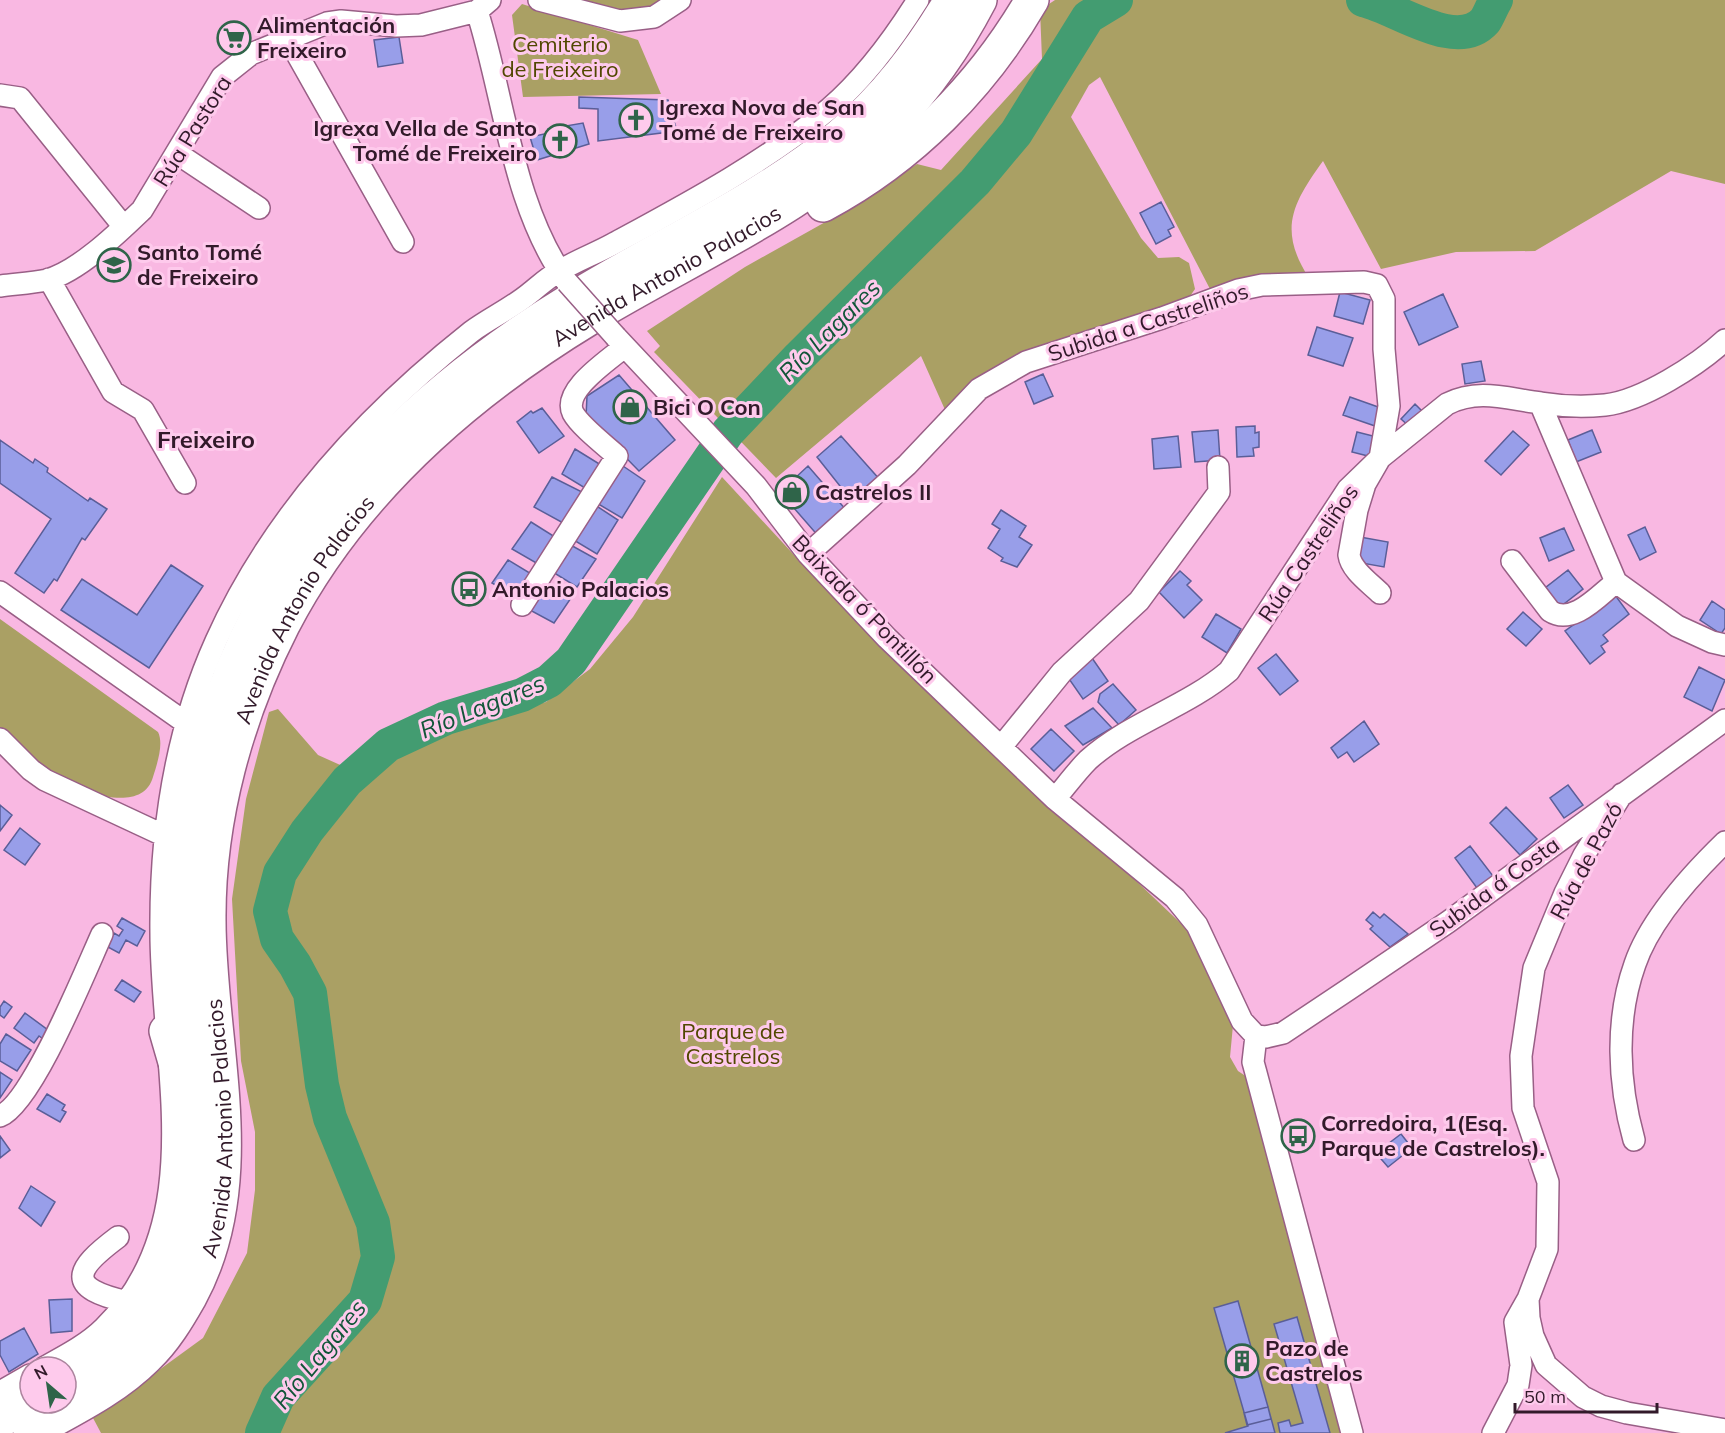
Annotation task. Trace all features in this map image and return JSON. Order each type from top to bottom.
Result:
[{"type":"main road","name":"Avenida Antonio Palacios","points":[[78,1378],[92,1370],[131,1335],[156,1304],[175,1268],[189,1228],[196,1184],[196,1097],[183,924],[189,834],[197,788],[216,715],[245,641],[279,579],[314,527],[389,439],[463,373],[499,346],[576,296],[770,185],[840,135],[891,86],[914,58],[951,0]]},
{"type":"main road","name":"Avenida Antonio Palacios","points":[[30,1433],[107,1390],[149,1356],[178,1319],[202,1275],[216,1234],[225,1183],[223,1107],[208,920],[215,837],[230,764],[253,690],[286,620],[344,530],[381,485],[444,423],[479,393],[549,344],[791,202],[842,168],[869,145],[917,96],[955,45],[980,0]]},
{"type":"main road","points":[[687,263],[751,243],[843,195],[913,145],[969,92],[1017,26],[1032,0]]},
{"type":"main road","points":[[166,1031],[177,1069],[196,1097]]},
{"type":"main road","points":[[0,1421],[18,1411]]},
{"type":"street","points":[[538,0],[620,21],[654,17],[680,0]]},
{"type":"street","points":[[64,1355],[102,1331],[128,1302],[146,1273],[164,1225],[173,1176],[160,936],[165,836],[186,723],[215,642],[247,581],[279,529],[323,470],[410,382],[477,328],[786,141],[830,107],[864,74],[894,37],[918,0]]},
{"type":"street","name":"Baixada ó Pontillón","points":[[483,6],[526,197],[540,238],[563,276],[620,342],[750,480],[808,554],[886,638],[1055,799],[1182,907],[1197,925],[1242,1021],[1256,1036]]},
{"type":"street","name":"Rúa Pastora","points":[[0,286],[49,279],[96,253],[142,210],[178,154],[222,77],[251,54],[327,23],[341,21],[396,26],[421,25],[483,6]]},
{"type":"street","points":[[288,38],[403,242]]},
{"type":"street","points":[[0,96],[20,98],[124,227]]},
{"type":"street","points":[[178,154],[260,208]]},
{"type":"street","points":[[49,279],[113,392],[144,410],[185,483]]},
{"type":"street","name":"Subida a Castreliños","points":[[808,554],[907,465],[979,389],[1026,362],[1162,318],[1238,290],[1254,287],[1364,282],[1377,285],[1384,299],[1384,349],[1389,406],[1380,458],[1365,484],[1357,510],[1349,555],[1357,571],[1380,593]]},
{"type":"street","name":"Rúa Castreliños","points":[[1055,799],[1089,760],[1108,746],[1214,684],[1230,671],[1348,489],[1380,458],[1447,404],[1460,398],[1484,394],[1540,403],[1606,405],[1656,388],[1725,340]]},
{"type":"street","points":[[522,605],[617,456],[574,415],[570,402],[574,390],[620,342]]},
{"type":"street","points":[[1540,403],[1616,582],[1677,626],[1712,642],[1725,645]]},
{"type":"street","points":[[1001,747],[1062,672],[1139,601],[1219,492],[1218,467]]},
{"type":"street","points":[[1512,561],[1550,611],[1557,616],[1566,616],[1576,612],[1616,582]]},
{"type":"street","points":[[0,592],[186,723]]},
{"type":"street","points":[[1721,723],[1725,706]]},
{"type":"street","name":"Subida á Costa","points":[[1256,1036],[1274,1036],[1294,1026],[1448,922],[1721,723]]},
{"type":"street","points":[[0,739],[31,770],[45,780],[165,836]]},
{"type":"street","name":"Rúa de Pazó","points":[[1622,794],[1579,864],[1534,968],[1521,1056],[1523,1108],[1548,1182],[1548,1193],[1547,1249],[1528,1299],[1533,1336],[1546,1365],[1583,1397],[1601,1406],[1627,1413],[1725,1430]]},
{"type":"street","points":[[1634,1140],[1624,1106],[1621,1031],[1635,962],[1677,894],[1725,842]]},
{"type":"street","points":[[0,1116],[9,1111],[46,1054],[102,934]]},
{"type":"street","points":[[1256,1036],[1253,1062],[1352,1433]]},
{"type":"street","points":[[118,1237],[91,1257],[82,1270],[83,1281],[94,1293],[128,1302]]},
{"type":"street","points":[[1493,1433],[1518,1385],[1521,1365],[1515,1322],[1528,1299]]},
{"type":"street","points":[[0,1392],[18,1382]]},
{"type":"green space","points":[[584,0],[660,0],[645,11],[627,12]]},
{"type":"green space","points":[[1055,0],[1725,0],[1725,184],[1671,171],[1535,251],[1456,252],[1381,269],[1323,161],[1303,191],[1293,218],[1294,246],[1299,261],[1309,278],[1253,279],[1210,289],[1100,77],[1089,85],[1071,117],[1141,238],[1158,258],[1179,257],[1189,263],[1195,289],[1186,302],[1075,337],[946,412],[921,356],[776,478],[654,352],[660,346],[647,331],[745,267],[845,211],[917,164],[941,170],[1042,59],[1040,10]]},
{"type":"green space","name":"Cemiterio de Freixeiro","points":[[522,4],[638,40],[661,94],[523,97],[512,15]]},
{"type":"green space","name":"Parque de Castrelos","points":[[722,477],[807,569],[1190,932],[1233,1025],[1230,1057],[1238,1071],[1250,1079],[1345,1433],[101,1433],[93,1418],[203,1338],[247,1253],[255,1190],[255,1132],[241,1061],[232,899],[246,799],[269,712],[278,709],[318,755],[367,777],[446,730],[546,702],[590,669],[633,617]]},
{"type":"green space","points":[[0,619],[158,732],[159,754],[153,777],[147,788],[138,795],[114,798],[75,787],[48,772],[0,737]]},
{"type":"building","points":[[399,37],[403,63],[378,67],[374,40]]},
{"type":"building","name":"Igrexa Nova de San Tomé de Freixeiro","points":[[579,97],[668,100],[677,131],[598,141],[598,109],[579,108]]},
{"type":"building","name":"Igrexa Vella de Santo Tomé de Freixeiro","points":[[583,123],[589,144],[537,160],[530,137],[549,133],[548,129]]},
{"type":"building","points":[[1161,202],[1174,227],[1168,230],[1171,236],[1156,244],[1140,213]]},
{"type":"building","points":[[1340,292],[1370,300],[1363,324],[1334,316]]},
{"type":"building","points":[[1443,294],[1458,327],[1419,345],[1404,312]]},
{"type":"building","points":[[1317,327],[1353,338],[1343,366],[1308,355]]},
{"type":"building","points":[[1481,361],[1485,381],[1465,384],[1462,364]]},
{"type":"building","points":[[1043,374],[1053,396],[1034,404],[1025,382]]},
{"type":"building","points":[[619,375],[675,440],[639,471],[586,417],[587,396]]},
{"type":"building","points":[[1350,397],[1381,408],[1375,426],[1343,415]]},
{"type":"building","points":[[1415,404],[1425,414],[1411,428],[1401,419]]},
{"type":"building","points":[[542,408],[564,436],[539,453],[517,422],[531,411],[533,413]]},
{"type":"building","points":[[1255,426],[1255,433],[1259,432],[1259,447],[1253,448],[1254,456],[1237,457],[1236,427]]},
{"type":"building","points":[[1218,430],[1220,460],[1195,462],[1192,432]]},
{"type":"building","points":[[1592,430],[1601,452],[1576,462],[1568,440]]},
{"type":"building","points":[[1513,431],[1529,445],[1501,475],[1485,461]]},
{"type":"building","points":[[1357,432],[1377,437],[1372,457],[1352,452]]},
{"type":"building","points":[[841,436],[881,481],[855,505],[817,457]]},
{"type":"building","points":[[1178,436],[1181,467],[1154,469],[1152,439]]},
{"type":"building","points":[[0,440],[33,463],[35,459],[48,468],[47,472],[88,501],[90,498],[107,509],[85,540],[82,538],[57,581],[54,579],[44,593],[15,573],[51,519],[0,483]]},
{"type":"building","points":[[575,449],[601,465],[585,488],[562,474]]},
{"type":"building","points":[[620,464],[645,481],[622,518],[595,502]]},
{"type":"building","points":[[808,466],[847,511],[820,538],[780,492]]},
{"type":"building","points":[[552,477],[584,493],[565,524],[534,507]]},
{"type":"building","points":[[595,505],[618,520],[597,554],[572,539]]},
{"type":"building","points":[[1001,510],[1026,526],[1019,537],[1032,545],[1017,567],[1001,561],[1003,558],[988,548],[1000,529],[992,524]]},
{"type":"building","points":[[531,522],[555,537],[538,564],[512,549]]},
{"type":"building","points":[[1645,527],[1656,552],[1640,560],[1628,535]]},
{"type":"building","points":[[1564,528],[1574,550],[1549,561],[1540,538]]},
{"type":"building","points":[[1360,537],[1388,542],[1384,567],[1356,562]]},
{"type":"building","points":[[567,543],[596,559],[577,587],[551,571]]},
{"type":"building","points":[[508,560],[533,575],[518,598],[492,583]]},
{"type":"building","points":[[171,565],[203,586],[149,668],[61,610],[82,579],[137,615]]},
{"type":"building","points":[[1568,570],[1583,589],[1560,607],[1545,588]]},
{"type":"building","points":[[1180,571],[1191,581],[1187,585],[1202,600],[1184,618],[1159,592]]},
{"type":"building","points":[[546,582],[571,598],[554,623],[528,609]]},
{"type":"building","points":[[1615,595],[1629,614],[1603,635],[1608,641],[1601,646],[1605,652],[1590,664],[1565,631]]},
{"type":"building","points":[[1712,601],[1725,610],[1725,628],[1721,634],[1700,620]]},
{"type":"building","points":[[1523,612],[1542,629],[1526,646],[1507,629]]},
{"type":"building","points":[[1216,614],[1241,629],[1227,653],[1202,637]]},
{"type":"building","points":[[1276,654],[1298,681],[1280,695],[1258,668]]},
{"type":"building","points":[[1092,658],[1108,681],[1083,699],[1067,676]]},
{"type":"building","points":[[1699,667],[1725,680],[1712,711],[1684,697]]},
{"type":"building","points":[[1113,684],[1136,710],[1119,725],[1098,702],[1100,694]]},
{"type":"building","points":[[1093,708],[1112,728],[1083,745],[1065,726]]},
{"type":"building","points":[[1364,721],[1379,744],[1354,762],[1347,752],[1338,758],[1331,748]]},
{"type":"building","points":[[1051,729],[1074,751],[1054,771],[1031,749]]},
{"type":"building","points":[[1568,785],[1583,805],[1564,818],[1550,798]]},
{"type":"building","points":[[0,805],[12,815],[0,831]]},
{"type":"building","points":[[1506,807],[1537,839],[1520,855],[1490,823]]},
{"type":"building","points":[[20,828],[40,844],[25,865],[4,850]]},
{"type":"building","points":[[1470,846],[1493,876],[1477,888],[1455,858]]},
{"type":"building","points":[[1373,912],[1380,918],[1384,914],[1408,934],[1390,947],[1370,929],[1373,926],[1366,920]]},
{"type":"building","points":[[122,918],[145,931],[137,946],[126,940],[119,953],[106,946],[114,933],[119,936],[123,930],[117,926]]},
{"type":"building","points":[[122,980],[141,992],[134,1002],[115,990]]},
{"type":"building","points":[[4,1001],[12,1007],[4,1018],[0,1015],[0,1007]]},
{"type":"building","points":[[25,1013],[52,1033],[46,1041],[39,1036],[34,1043],[14,1028]]},
{"type":"building","points":[[6,1034],[31,1050],[17,1071],[0,1061],[0,1044]]},
{"type":"building","points":[[0,1072],[12,1080],[0,1098]]},
{"type":"building","points":[[47,1094],[65,1105],[62,1110],[66,1112],[60,1122],[37,1109]]},
{"type":"building","points":[[1401,1134],[1412,1148],[1388,1167],[1376,1153]]},
{"type":"building","points":[[0,1136],[10,1150],[0,1158]]},
{"type":"building","points":[[31,1186],[55,1202],[41,1226],[19,1208]]},
{"type":"building","points":[[72,1299],[72,1331],[51,1333],[49,1300]]},
{"type":"building","name":"Pazo de Castrelos","points":[[1238,1301],[1275,1433],[1225,1433],[1248,1426],[1214,1308]]},
{"type":"building","points":[[1297,1317],[1330,1433],[1280,1433],[1278,1423],[1289,1420],[1291,1426],[1303,1423],[1274,1324]]},
{"type":"building","points":[[24,1328],[38,1354],[18,1355],[18,1366],[9,1372],[0,1355],[0,1341]]},
{"type":"building","points":[[1268,1407],[1271,1419],[1247,1425],[1244,1413]]},
{"type":"waterway","name":"Río Lagares","points":[[262,1433],[278,1397],[365,1301],[378,1257],[373,1223],[330,1118],[322,1085],[310,993],[295,965],[277,939],[270,911],[280,873],[307,831],[347,781],[388,745],[446,718],[522,695],[549,681],[571,661],[728,432],[799,357],[975,182],[1016,133],[1088,17],[1116,0]]},
{"type":"waterway","name":"Río Lagares","points":[[1363,0],[1426,25],[1458,32],[1473,30],[1485,21],[1496,0]]},
{"type":"place","name":"Alimentación Freixeiro","points":[[234,38]]},
{"type":"place","name":"Igrexa Nova de San Tomé de Freixeiro","points":[[636,120]]},
{"type":"place","name":"Igrexa Vella de Santo Tomé de Freixeiro","points":[[560,141]]},
{"type":"place","name":"Santo Tomé de Freixeiro","points":[[114,265]]},
{"type":"place","name":"Bici O Con","points":[[630,407]]},
{"type":"place","name":"Castrelos II","points":[[792,492]]},
{"type":"place","name":"Antonio Palacios","points":[[469,589]]},
{"type":"place","name":"Corredoira, 1(Esq. Parque de Castrelos).","points":[[1298,1136]]},
{"type":"place","name":"Pazo de Castrelos","points":[[1242,1361]]},
{"type":"district","name":"Freixeiro","points":[[206,439]]}]
